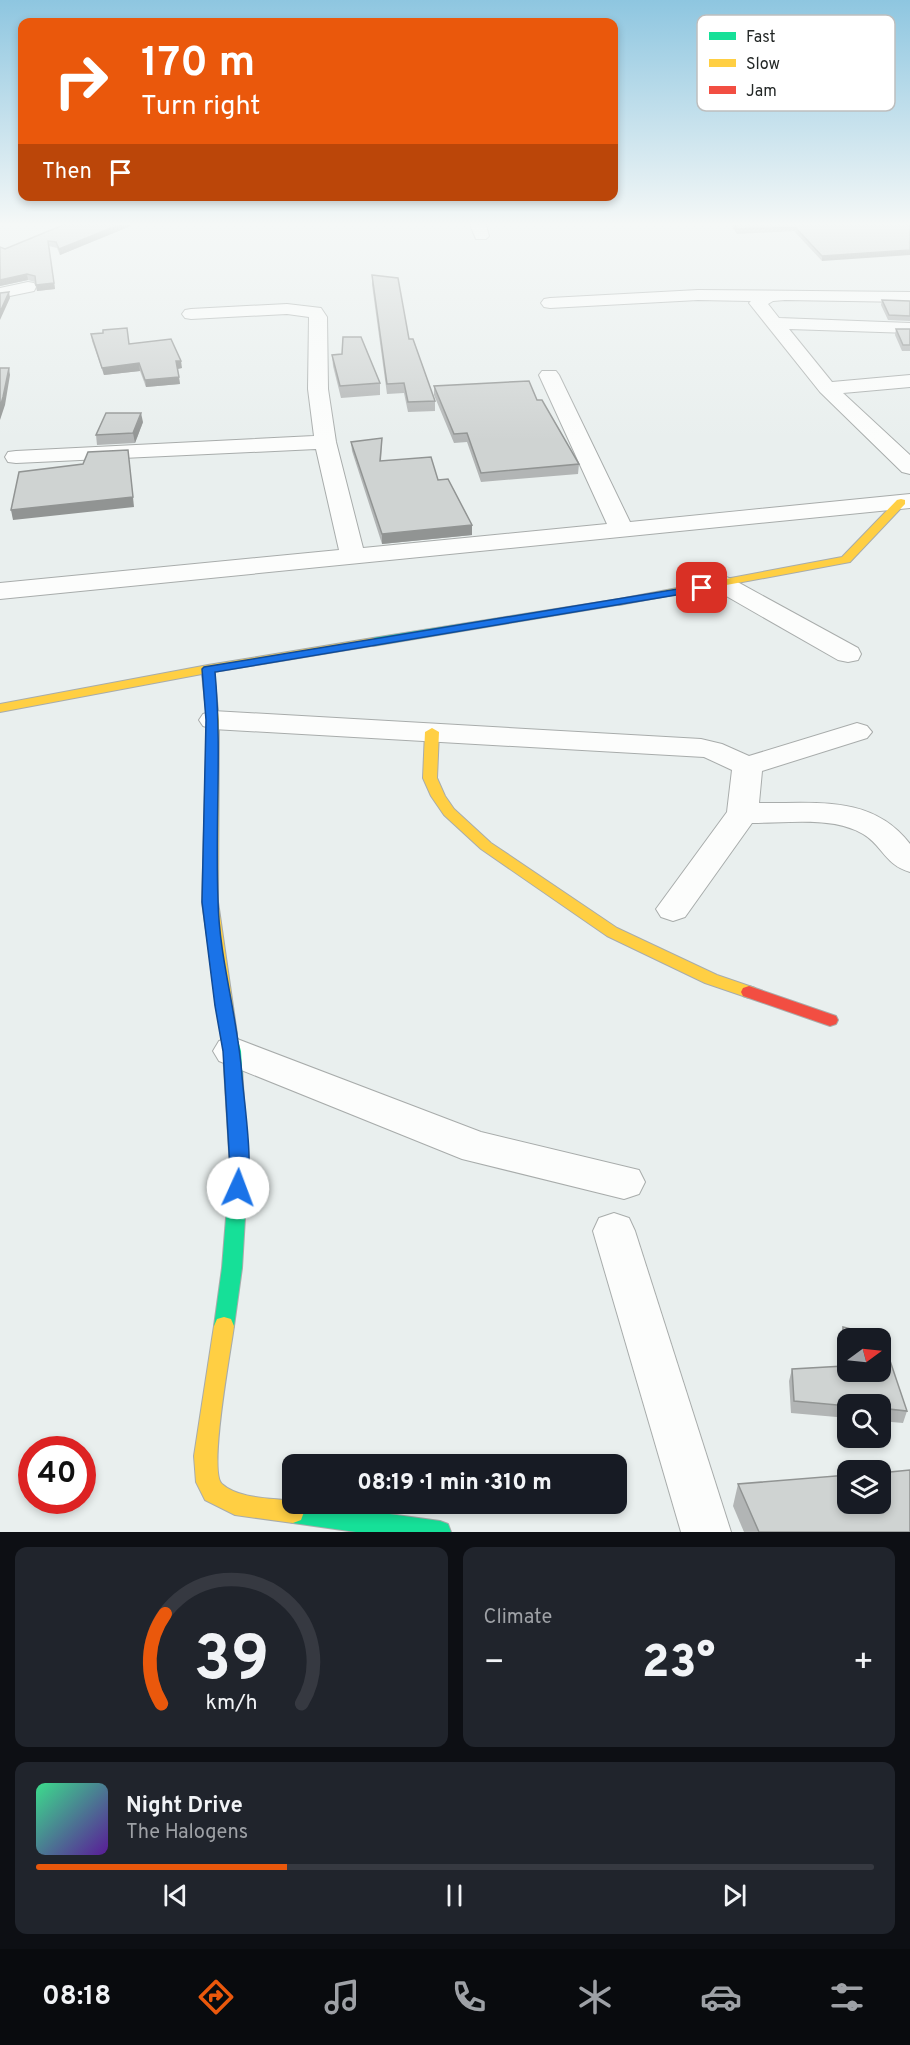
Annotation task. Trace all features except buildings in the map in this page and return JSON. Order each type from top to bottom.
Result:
[{"type":"street","points":[[550,303],[670,296]]},
{"type":"street","points":[[768,296],[758,303],[827,388],[910,467]]},
{"type":"street","points":[[839,296],[910,297]]},
{"type":"street","points":[[191,314],[287,309],[315,312],[318,317],[318,389],[325,442],[353,557]]},
{"type":"street","points":[[773,323],[910,328]]},
{"type":"street","points":[[549,375],[621,528]]},
{"type":"street","points":[[827,388],[910,381]]},
{"type":"street","points":[[16,457],[325,442]]},
{"type":"street","points":[[0,591],[906,501]]},
{"type":"street","points":[[0,708],[208,669],[723,584],[840,562],[846,560],[906,501]]},
{"type":"street","points":[[723,584],[848,654]]},
{"type":"street","points":[[208,669],[213,720],[210,902],[223,1006],[232,1051],[239,1168],[232,1268],[205,1456],[204,1480],[214,1495],[235,1504],[440,1532]]},
{"type":"street","points":[[213,720],[701,748],[712,750],[747,766],[857,732]]},
{"type":"street","points":[[432,732],[430,778],[438,796],[449,812],[486,846],[612,932],[711,979],[830,1020]]},
{"type":"street","points":[[674,909],[742,813],[747,766]]},
{"type":"street","points":[[742,813],[844,814],[883,833],[899,853],[910,861]]},
{"type":"street","points":[[232,1051],[476,1147],[624,1182]]},
{"type":"street","points":[[614,1231],[706,1532]]},
{"type":"traffic: fast","points":[[373,642],[619,602]]},
{"type":"traffic: fast","points":[[224,1326],[232,1268],[239,1168],[229,1034]]},
{"type":"traffic: fast","points":[[308,1514],[440,1532]]},
{"type":"traffic: slow","points":[[619,602],[846,560],[901,502]]},
{"type":"traffic: slow","points":[[0,708],[208,669],[373,642]]},
{"type":"traffic: slow","points":[[208,669],[213,720],[210,902],[229,1034]]},
{"type":"traffic: slow","points":[[432,732],[430,778],[438,796],[449,812],[486,846],[612,932],[711,979],[749,992]]},
{"type":"traffic: slow","points":[[224,1326],[205,1456],[207,1482],[213,1492],[235,1504],[282,1510]]},
{"type":"traffic: jam","points":[[749,992],[830,1020]]},
{"type":"route","points":[[238,1188],[239,1168],[232,1051],[223,1006],[210,902],[213,720],[208,669],[702,588]]}]
